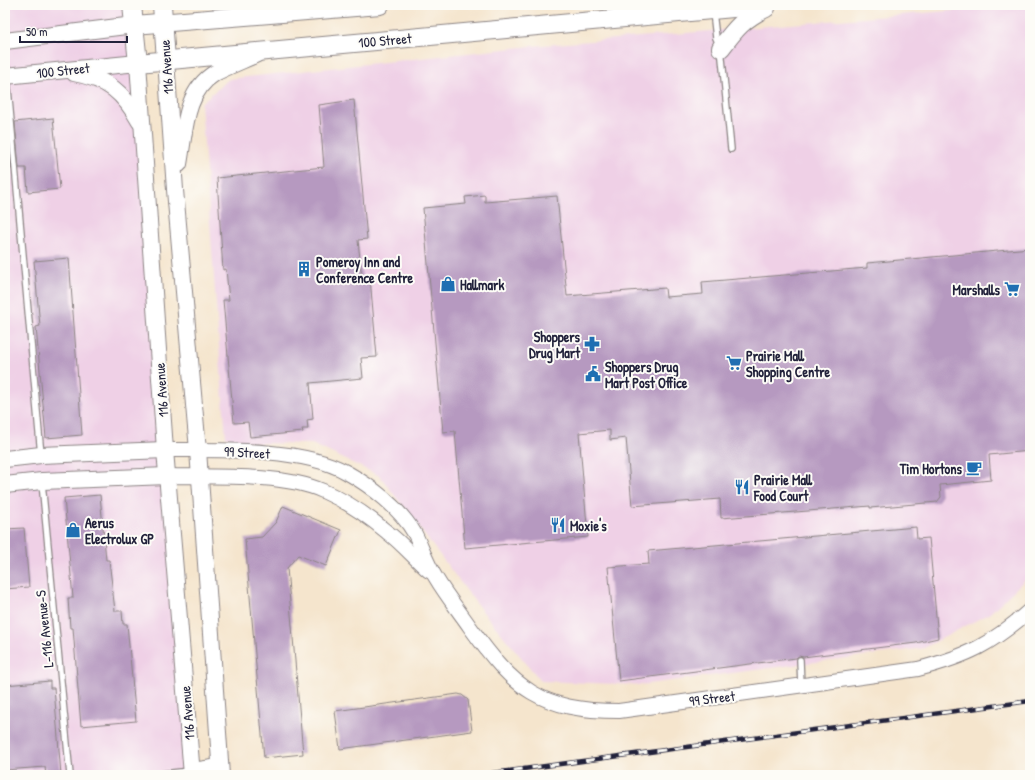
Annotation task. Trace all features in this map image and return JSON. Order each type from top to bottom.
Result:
[{"type":"main road","name":"116 Avenue","points":[[132,5],[143,126],[167,476],[192,773]]},
{"type":"main road","name":"116 Avenue","points":[[162,5],[175,190],[198,450],[220,771]]},
{"type":"main road","points":[[268,5],[308,12]]},
{"type":"main road","points":[[5,41],[134,25],[380,5]]},
{"type":"main road","points":[[589,21],[646,5]]},
{"type":"main road","name":"100 Street","points":[[6,76],[715,8],[766,5]]},
{"type":"main road","points":[[721,48],[730,35],[750,16],[774,5]]},
{"type":"main road","points":[[175,190],[189,109],[196,90],[215,73],[263,52]]},
{"type":"main road","points":[[57,70],[103,81],[118,91],[130,104],[143,126]]},
{"type":"main road","name":"99 Street","points":[[5,459],[41,455],[165,450]]},
{"type":"main road","name":"99 Street","points":[[5,486],[42,481],[167,476]]},
{"type":"main road","points":[[192,773],[220,771]]},
{"type":"street","name":"99 Street","points":[[165,450],[271,453],[323,462],[345,471],[380,496],[402,517],[414,533],[435,577],[490,654],[509,676],[539,697],[560,704],[595,711],[619,711],[918,669],[960,657],[992,641],[1030,610]]},
{"type":"street","name":"99 Street","points":[[167,476],[270,479],[302,484],[322,491],[346,504],[389,532],[435,577]]},
{"type":"lane","points":[[715,8],[716,38],[721,48],[730,149]]},
{"type":"lane","points":[[6,76],[41,455]]},
{"type":"lane","name":"L-116 Avenue-S","points":[[42,481],[70,775]]},
{"type":"lane","points":[[800,660],[802,686]]},
{"type":"lane","points":[[153,775],[192,773]]},
{"type":"shaded area","points":[[5,5],[132,5],[192,771],[167,775],[5,775]]},
{"type":"shaded area","points":[[1030,5],[1030,575],[990,613],[924,648],[640,685],[541,681],[479,607],[380,476],[312,444],[256,443],[226,438],[201,103],[229,79],[532,46]]},
{"type":"building","name":"Pomeroy Inn and Conference Centre","points":[[354,100],[367,239],[358,240],[362,279],[370,278],[377,357],[361,358],[363,378],[310,383],[313,419],[307,420],[308,429],[302,429],[303,432],[250,437],[248,422],[234,423],[223,300],[229,300],[226,269],[223,270],[217,178],[324,167],[319,105]]},
{"type":"building","points":[[53,118],[60,189],[28,192],[26,168],[19,168],[15,122]]},
{"type":"building","points":[[5,123],[7,123],[11,169],[5,170]]},
{"type":"building","name":"Prairie Mall Shopping Centre","points":[[485,195],[485,202],[557,196],[567,296],[665,288],[666,297],[703,294],[702,282],[867,268],[867,263],[1030,248],[1030,451],[989,455],[991,480],[940,485],[941,497],[937,502],[721,518],[720,499],[632,506],[626,438],[610,440],[610,430],[579,433],[588,537],[465,548],[455,431],[443,432],[423,208],[466,204],[465,197]]},
{"type":"building","points":[[69,258],[82,435],[46,438],[36,327],[40,326],[34,261]]},
{"type":"building","points":[[100,495],[106,560],[109,560],[115,611],[122,611],[123,624],[127,624],[136,721],[81,726],[73,628],[70,628],[68,598],[73,598],[64,498]]},
{"type":"building","points":[[283,506],[341,530],[326,566],[298,555],[287,568],[303,754],[264,758],[245,539],[262,537],[276,522]]},
{"type":"building","points":[[916,527],[917,539],[929,538],[938,638],[916,643],[803,657],[799,656],[796,658],[619,681],[608,567],[649,564],[648,551]]},
{"type":"building","points":[[24,528],[29,587],[5,589],[5,529]]},
{"type":"building","points":[[50,681],[50,688],[54,688],[61,775],[46,775],[45,767],[5,770],[5,685]]},
{"type":"building","points":[[458,694],[462,695],[468,700],[472,731],[340,749],[335,711]]},
{"type":"railway","points":[[478,775],[1030,701]]},
{"type":"place","name":"Pomeroy Inn and Conference Centre","points":[[304,269]]},
{"type":"place","name":"Hallmark","points":[[448,284]]},
{"type":"place","name":"Marshalls","points":[[1012,289]]},
{"type":"place","name":"Shoppers Drug Mart","points":[[592,344]]},
{"type":"place","name":"Prairie Mall Shopping Centre","points":[[734,363]]},
{"type":"place","name":"Shoppers Drug Mart Post Office","points":[[593,374]]},
{"type":"place","name":"Tim Hortons","points":[[974,468]]},
{"type":"place","name":"Prairie Mall Food Court","points":[[742,487]]},
{"type":"place","name":"Moxie's","points":[[558,525]]},
{"type":"place","name":"Aerus Electrolux GP","points":[[73,530]]}]
